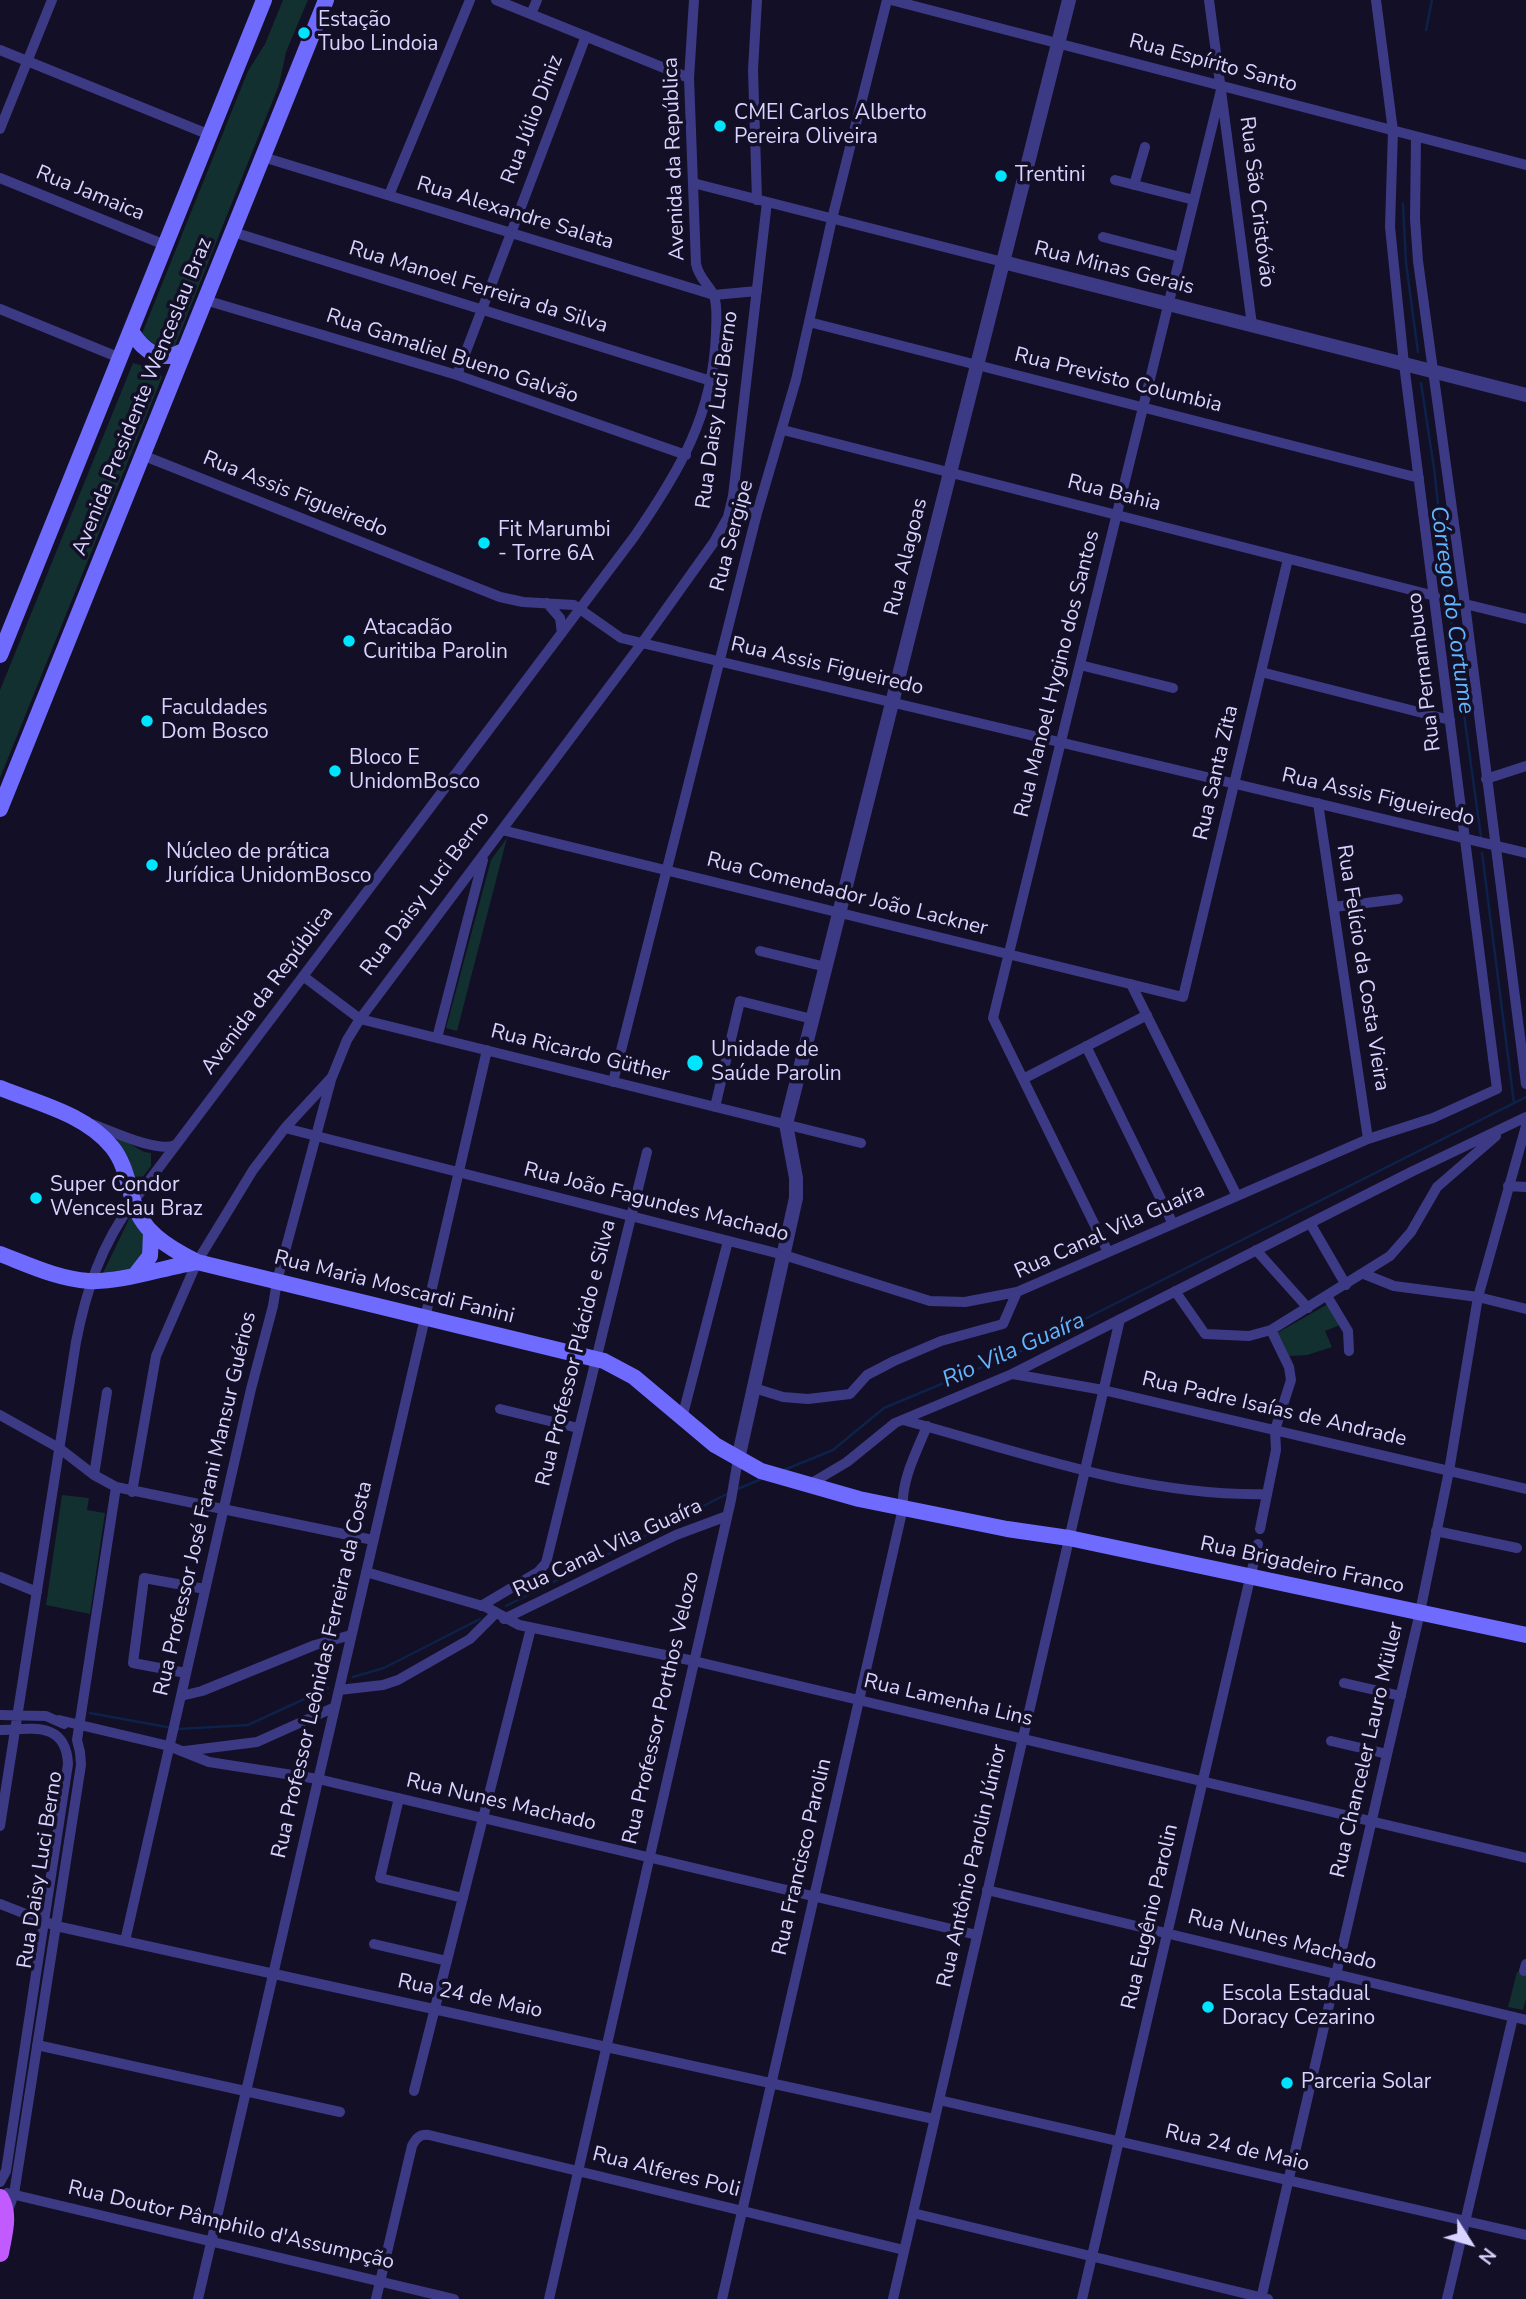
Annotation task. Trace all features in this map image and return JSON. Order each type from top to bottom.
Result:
[{"type":"main road","name":"Avenida Presidente Wenceslau Braz","points":[[0,655],[264,0]]},
{"type":"main road","name":"Avenida Presidente Wenceslau Braz","points":[[0,809],[326,0]]},
{"type":"main road","points":[[131,331],[144,348],[166,358],[185,350]]},
{"type":"main road","points":[[120,358],[130,356],[150,360],[168,371],[173,379]]},
{"type":"main road","name":"Rua Maria Moscardi Fanini","points":[[0,1088],[82,1121],[99,1134],[118,1154],[126,1172],[133,1202],[143,1223],[168,1247],[197,1262],[596,1358],[634,1377],[715,1445],[738,1459]]},
{"type":"main road","points":[[136,1274],[150,1256],[151,1233]]},
{"type":"main road","points":[[0,1254],[55,1275],[90,1281],[197,1262]]},
{"type":"main road","name":"Rua Brigadeiro Franco","points":[[738,1459],[761,1471],[788,1480],[861,1490],[903,1503],[1011,1520],[1069,1538],[1526,1635]]},
{"type":"main road","name":"Rua Daisy Luci Berno","points":[[0,2253],[7,2196]]},
{"type":"street","points":[[0,129],[52,0]]},
{"type":"street","points":[[389,195],[470,0]]},
{"type":"street","points":[[496,0],[689,78]]},
{"type":"street","points":[[531,14],[537,0]]},
{"type":"street","name":"Avenida da República","points":[[0,1826],[76,1342],[90,1281],[107,1242],[133,1202],[650,515],[686,455],[702,417],[711,381],[716,332],[714,295],[698,272],[689,78],[694,0]]},
{"type":"street","name":"Rua Daisy Luci Berno","points":[[132,1492],[156,1356],[197,1262],[240,1189],[285,1128],[332,1077],[346,1040],[360,1019],[642,643],[714,542],[732,507],[757,290],[762,201],[753,70],[757,0]]},
{"type":"street","name":"Rua Espírito Santo","points":[[889,0],[1526,165]]},
{"type":"street","name":"Rua Sergipe","points":[[613,1082],[757,513],[783,430],[832,219],[889,0]]},
{"type":"street","name":"Rua Alagoas","points":[[786,1124],[1069,0]]},
{"type":"street","name":"Rua São Cristóvão","points":[[1209,0],[1252,325]]},
{"type":"street","name":"Rua Pernambuco","points":[[1376,0],[1393,131],[1390,227],[1404,364],[1497,1089]]},
{"type":"street","name":"Rua Júlio Diniz","points":[[457,374],[586,36]]},
{"type":"street","points":[[0,50],[210,135]]},
{"type":"street","name":"Rua Manoel Hygino dos Santos","points":[[1108,1252],[993,1018],[1222,86]]},
{"type":"street","points":[[1416,137],[1416,240],[1525,1076]]},
{"type":"street","points":[[1134,185],[1145,147]]},
{"type":"street","name":"Rua Alexandre Salata","points":[[263,157],[714,295],[757,290]]},
{"type":"street","name":"Rua Jamaica","points":[[0,178],[165,245]]},
{"type":"street","points":[[1115,180],[1194,200]]},
{"type":"street","name":"Rua Minas Gerais","points":[[693,183],[1526,395]]},
{"type":"street","name":"Rua Manoel Ferreira da Silva","points":[[233,232],[711,381]]},
{"type":"street","points":[[1103,237],[1180,257]]},
{"type":"street","name":"Rua Gamaliel Bueno Galvão","points":[[205,300],[457,374],[686,455]]},
{"type":"street","points":[[0,309],[120,358]]},
{"type":"street","name":"Rua Previsto Columbia","points":[[809,322],[1419,478]]},
{"type":"street","name":"Rua Bahia","points":[[783,430],[1435,596]]},
{"type":"street","name":"Rua Assis Figueiredo","points":[[142,455],[500,597],[523,602],[568,604],[581,608],[617,635],[642,643],[1526,853]]},
{"type":"street","points":[[732,507],[757,513]]},
{"type":"street","name":"Rua Santa Zita","points":[[1183,997],[1288,559]]},
{"type":"street","points":[[547,603],[560,618],[562,633]]},
{"type":"street","points":[[1465,604],[1526,619]]},
{"type":"street","points":[[1080,665],[1173,688]]},
{"type":"street","points":[[1261,672],[1450,720]]},
{"type":"street","points":[[1486,779],[1526,766]]},
{"type":"street","name":"Rua Felício da Costa Vieira","points":[[1318,803],[1368,1139]]},
{"type":"street","name":"Rua Comendador João Lackner","points":[[502,831],[1183,997]]},
{"type":"street","points":[[437,1038],[485,853]]},
{"type":"street","points":[[1334,907],[1398,899]]},
{"type":"street","points":[[760,951],[826,967]]},
{"type":"street","name":"Rua Ricardo Güther","points":[[303,976],[360,1019],[861,1143]]},
{"type":"street","points":[[1131,984],[1237,1196]]},
{"type":"street","points":[[715,1107],[740,1001],[812,1019]]},
{"type":"street","points":[[1023,1079],[1147,1015]]},
{"type":"street","points":[[1086,1046],[1173,1224]]},
{"type":"street","name":"Rua Professor Leônidas Ferreira da Costa","points":[[198,2299],[486,1050]]},
{"type":"street","name":"Rua Professor José Farani Mansur Guérios","points":[[125,1941],[277,1281],[332,1077]]},
{"type":"street","name":"Rua Canal Vila Guaíra","points":[[754,1388],[783,1397],[808,1399],[850,1394],[867,1375],[894,1361],[941,1341],[1003,1324],[1017,1292],[1368,1139],[1433,1118],[1497,1089]]},
{"type":"street","points":[[818,1486],[890,1426],[1012,1374],[1526,1117]]},
{"type":"street","points":[[82,1121],[157,1147],[169,1148],[176,1145]]},
{"type":"street","name":"Rua Professor Porthos Velozo","points":[[549,2299],[794,1211],[797,1187],[786,1124]]},
{"type":"street","name":"Rua Chanceler Lauro Müller","points":[[1263,2298],[1420,1612],[1449,1471],[1478,1297],[1526,1126]]},
{"type":"street","points":[[1175,1291],[1205,1334],[1249,1336],[1271,1330],[1364,1274],[1398,1250],[1412,1232],[1437,1187],[1506,1127]]},
{"type":"street","name":"Rua João Fagundes Machado","points":[[285,1128],[784,1255],[930,1301],[965,1301],[1017,1292]]},
{"type":"street","points":[[157,1147],[157,1170]]},
{"type":"street","name":"Rua Professor Plácido e Silva","points":[[546,1563],[648,1152]]},
{"type":"street","points":[[1508,1186],[1526,1186]]},
{"type":"street","points":[[1310,1223],[1346,1285]]},
{"type":"street","points":[[682,1418],[728,1241]]},
{"type":"street","points":[[1256,1250],[1308,1308]]},
{"type":"street","points":[[1364,1274],[1394,1286],[1478,1297],[1526,1309]]},
{"type":"street","points":[[1327,1296],[1348,1331],[1349,1351]]},
{"type":"street","name":"Rua Antônio Parolin Júnior","points":[[893,2299],[1120,1320]]},
{"type":"street","points":[[1260,1529],[1276,1450],[1275,1430],[1291,1374],[1271,1330]]},
{"type":"street","name":"Rua Padre Isaías de Andrade","points":[[1012,1374],[1103,1390],[1526,1489]]},
{"type":"street","points":[[94,1475],[107,1392]]},
{"type":"street","points":[[500,1409],[578,1428]]},
{"type":"street","points":[[0,1415],[59,1448],[94,1475],[116,1487],[373,1540]]},
{"type":"street","points":[[902,1420],[1084,1470],[1186,1491],[1229,1495],[1267,1494]]},
{"type":"street","name":"Rua Francisco Parolin","points":[[722,2299],[908,1476],[928,1426]]},
{"type":"street","name":"Rua Daisy Luci Berno","points":[[0,2182],[6,2171],[81,1765],[77,1740],[116,1487]]},
{"type":"street","name":"Rua Canal Vila Guaíra","points":[[339,1690],[383,1685],[398,1680],[470,1639],[500,1616],[676,1535],[727,1516]]},
{"type":"street","points":[[1436,1531],[1517,1548]]},
{"type":"street","name":"Rua Eugênio Parolin","points":[[1082,2299],[1258,1544]]},
{"type":"street","name":"Rua Canal Vila Guaíra","points":[[481,1606],[538,1572],[546,1563]]},
{"type":"street","name":"Rua Lamenha Lins","points":[[366,1573],[481,1606],[531,1628],[694,1661],[1526,1857]]},
{"type":"street","points":[[0,1577],[37,1592]]},
{"type":"street","points":[[186,1674],[133,1663],[144,1578],[205,1590]]},
{"type":"street","points":[[414,2091],[531,1628]]},
{"type":"street","points":[[181,1696],[202,1691],[315,1645],[351,1636]]},
{"type":"street","points":[[1344,1683],[1401,1696]]},
{"type":"street","points":[[182,1751],[257,1742],[335,1707]]},
{"type":"street","name":"Rua Nunes Machado","points":[[0,1714],[46,1716],[79,1725],[172,1735],[182,1751],[209,1762],[318,1779],[977,1935]]},
{"type":"street","points":[[59,1720],[77,1740]]},
{"type":"street","name":"Rua Daisy Luci Berno","points":[[7,2196],[37,2045],[68,1756],[64,1745],[55,1734],[37,1728],[16,1729]]},
{"type":"street","points":[[0,1730],[16,1729]]},
{"type":"street","points":[[1331,1741],[1387,1754]]},
{"type":"street","points":[[399,1798],[380,1878],[463,1898]]},
{"type":"street","name":"Rua Nunes Machado","points":[[987,1890],[1526,2020]]},
{"type":"street","name":"Rua 24 de Maio","points":[[0,1904],[50,1924],[934,2119]]},
{"type":"street","points":[[374,1944],[447,1961]]},
{"type":"street","points":[[1447,2299],[1513,2017]]},
{"type":"street","points":[[37,2045],[340,2112]]},
{"type":"street","name":"Rua 24 de Maio","points":[[939,2100],[1526,2235]]},
{"type":"street","name":"Rua Alferes Poli","points":[[380,2281],[412,2147],[418,2137],[429,2135],[904,2250]]},
{"type":"street","name":"Rua Doutor Pâmphilo d'Assumpção","points":[[0,2191],[7,2196],[454,2299]]},
{"type":"street","points":[[913,2213],[1263,2298]]},
{"type":"street","points":[[376,2299],[380,2281]]},
{"type":"green space","points":[[283,0],[308,0],[286,52],[279,85],[174,348],[171,351],[146,343],[141,336],[248,71],[265,44]]},
{"type":"green space","points":[[133,363],[157,370],[162,377],[0,778],[0,690]]},
{"type":"green space","points":[[507,838],[457,1031],[446,1028],[491,860]]},
{"type":"green space","points":[[113,1134],[144,1152],[151,1153],[151,1166],[136,1186],[129,1159]]},
{"type":"green space","points":[[132,1213],[144,1235],[146,1249],[133,1268],[103,1273]]},
{"type":"green space","points":[[1328,1304],[1340,1325],[1325,1331],[1332,1347],[1307,1355],[1289,1356],[1277,1333]]},
{"type":"green space","points":[[62,1495],[89,1498],[87,1510],[105,1513],[90,1614],[46,1605]]},
{"type":"green space","points":[[1517,1972],[1526,1974],[1523,2010],[1508,2007]]},
{"type":"waterway","name":"Córrego do Cortume","points":[[1426,30],[1432,0]]},
{"type":"waterway","name":"Córrego do Cortume","points":[[1403,204],[1406,263],[1418,352]]},
{"type":"waterway","name":"Córrego do Cortume","points":[[1421,383],[1481,837]]},
{"type":"waterway","name":"Córrego do Cortume","points":[[1482,853],[1514,1103]]},
{"type":"waterway","name":"Rio Vila Guaíra","points":[[784,1470],[833,1450],[884,1408],[1023,1350],[1526,1097]]},
{"type":"waterway","name":"Rio Vila Guaíra","points":[[735,1490],[764,1478]]},
{"type":"waterway","name":"Rio Vila Guaíra","points":[[506,1606],[729,1493]]},
{"type":"waterway","name":"Rio Vila Guaíra","points":[[353,1677],[384,1668],[480,1619]]},
{"type":"waterway","name":"Rio Vila Guaíra","points":[[178,1729],[248,1725],[328,1688]]},
{"type":"waterway","name":"Rio Vila Guaíra","points":[[90,1713],[172,1728]]},
{"type":"place","name":"Estação Tubo Lindoia","points":[[304,33]]},
{"type":"place","name":"CMEI Carlos Alberto Pereira Oliveira","points":[[720,126]]},
{"type":"place","name":"Trentini","points":[[1001,176]]},
{"type":"place","name":"Fit Marumbi - Torre 6A","points":[[484,543]]},
{"type":"place","name":"Atacadão Curitiba Parolin","points":[[349,641]]},
{"type":"place","name":"Faculdades Dom Bosco","points":[[147,721]]},
{"type":"place","name":"Bloco E UnidomBosco","points":[[335,771]]},
{"type":"place","name":"Núcleo de prática Jurídica UnidomBosco","points":[[152,865]]},
{"type":"place","name":"Unidade de Saúde Parolin","points":[[695,1063]]},
{"type":"place","name":"Super Condor Wenceslau Braz","points":[[36,1198]]},
{"type":"place","name":"Escola Estadual Doracy Cezarino","points":[[1208,2007]]},
{"type":"place","name":"Parceria Solar","points":[[1287,2083]]}]
